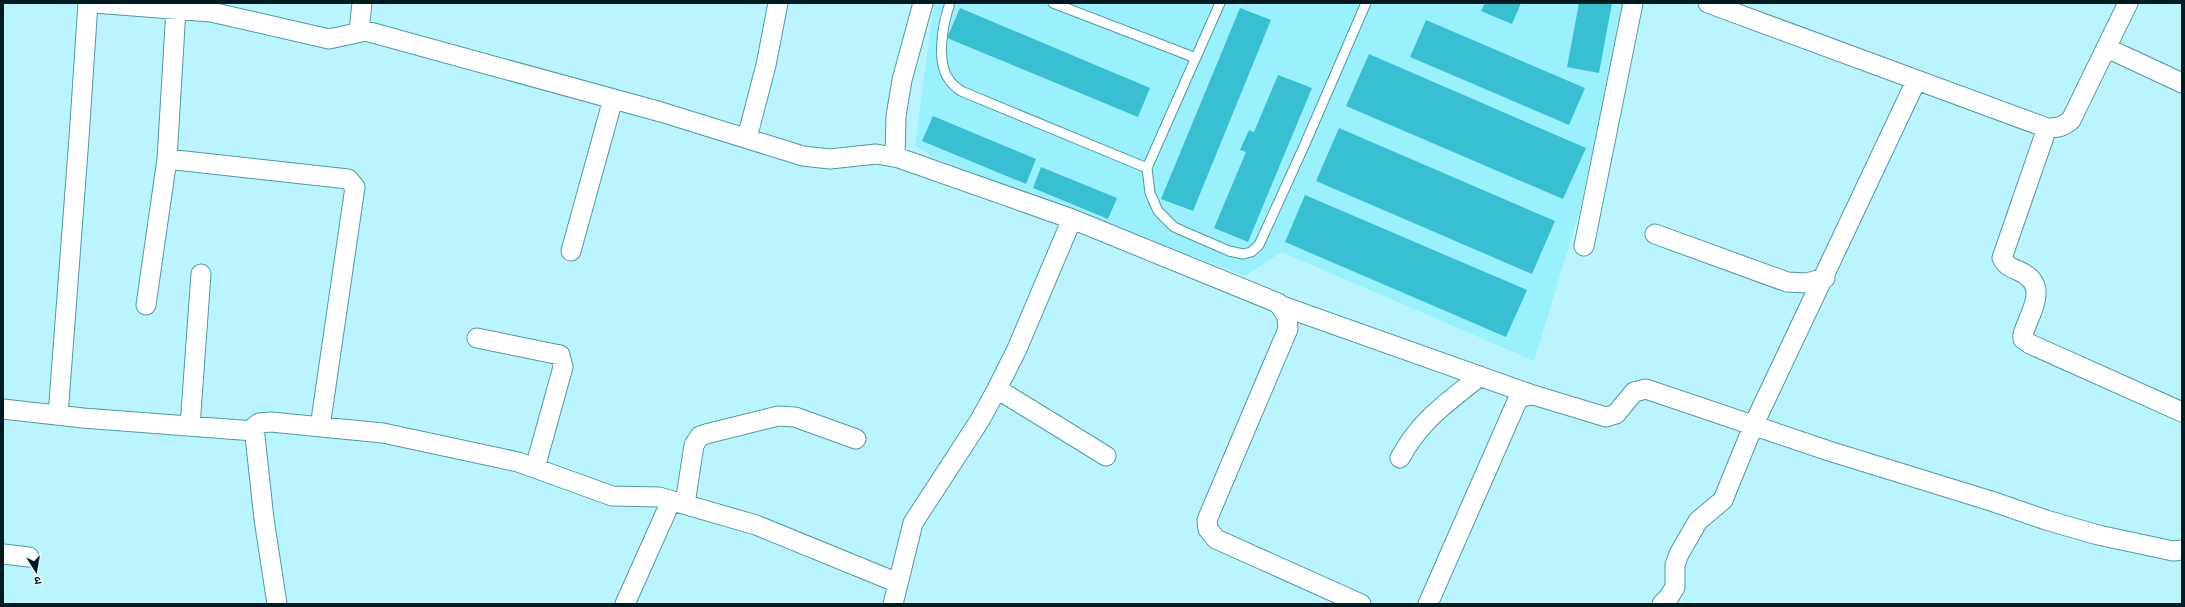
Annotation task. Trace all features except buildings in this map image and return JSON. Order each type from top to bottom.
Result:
[{"type":"street","points":[[58,415],[80,138],[88,3]]},
{"type":"street","points":[[94,3],[211,12],[329,39],[343,38],[359,31],[366,31],[613,99],[816,158],[830,159],[876,154],[895,157],[1072,220],[1173,259],[1282,306],[1530,394],[1606,418],[1616,414],[1634,392],[1646,389],[1754,424],[1828,451],[1991,501],[2046,520],[2098,535],[2167,550],[2182,550]]},
{"type":"street","points":[[359,31],[362,3]]},
{"type":"street","points":[[747,138],[766,65],[778,3]]},
{"type":"street","points":[[895,157],[896,116],[902,80],[923,3]]},
{"type":"street","points":[[1584,246],[1633,3]]},
{"type":"street","points":[[1708,3],[1916,81],[2047,128],[2060,127],[2072,120],[2128,3]]},
{"type":"street","points":[[146,305],[167,160],[176,9]]},
{"type":"street","points":[[2107,48],[2182,83]]},
{"type":"street","points":[[1662,604],[1669,597],[1675,587],[1675,565],[1679,554],[1698,521],[1723,500],[1754,424],[1825,278],[1916,81]]},
{"type":"street","points":[[571,251],[613,99]]},
{"type":"street","points":[[2047,128],[2002,258],[2009,267],[2029,276],[2036,286],[2036,298],[2023,334],[2023,339],[2030,344],[2182,412]]},
{"type":"street","points":[[167,160],[348,179],[355,187],[320,427]]},
{"type":"street","points":[[893,604],[913,523],[980,420],[997,389],[1017,349],[1072,220]]},
{"type":"street","points":[[1655,234],[1787,282],[1806,283],[1825,278]]},
{"type":"street","points":[[190,426],[201,274]]},
{"type":"street","points":[[1282,306],[1287,316],[1288,329],[1207,520],[1208,529],[1216,539],[1361,604]]},
{"type":"street","points":[[477,338],[560,355],[563,367],[535,468]]},
{"type":"street","points":[[1400,458],[1411,437],[1423,422],[1480,376]]},
{"type":"street","points":[[997,389],[1106,456]]},
{"type":"street","points":[[1428,604],[1518,399],[1530,394]]},
{"type":"street","points":[[3,409],[254,431]]},
{"type":"street","points":[[625,604],[678,502],[694,445],[700,436],[778,416],[786,416],[795,417],[856,439]]},
{"type":"street","points":[[277,604],[264,519],[254,431],[254,426],[259,423],[383,433],[518,462],[612,496],[659,497],[756,525],[898,583]]},
{"type":"street","points":[[3,554],[29,557]]},
{"type":"lane","points":[[950,3],[944,17],[941,44],[943,67],[949,80],[961,91],[1147,168]]},
{"type":"lane","points":[[1053,3],[1196,58]]},
{"type":"lane","points":[[1220,3],[1147,168],[1150,193],[1158,211],[1174,227],[1229,251],[1243,254],[1251,252],[1259,245],[1302,151],[1366,3]]},
{"type":"shaded area","points":[[934,3],[1626,3],[1579,213],[1534,361],[1282,252],[1245,276],[934,158],[915,145]]}]
